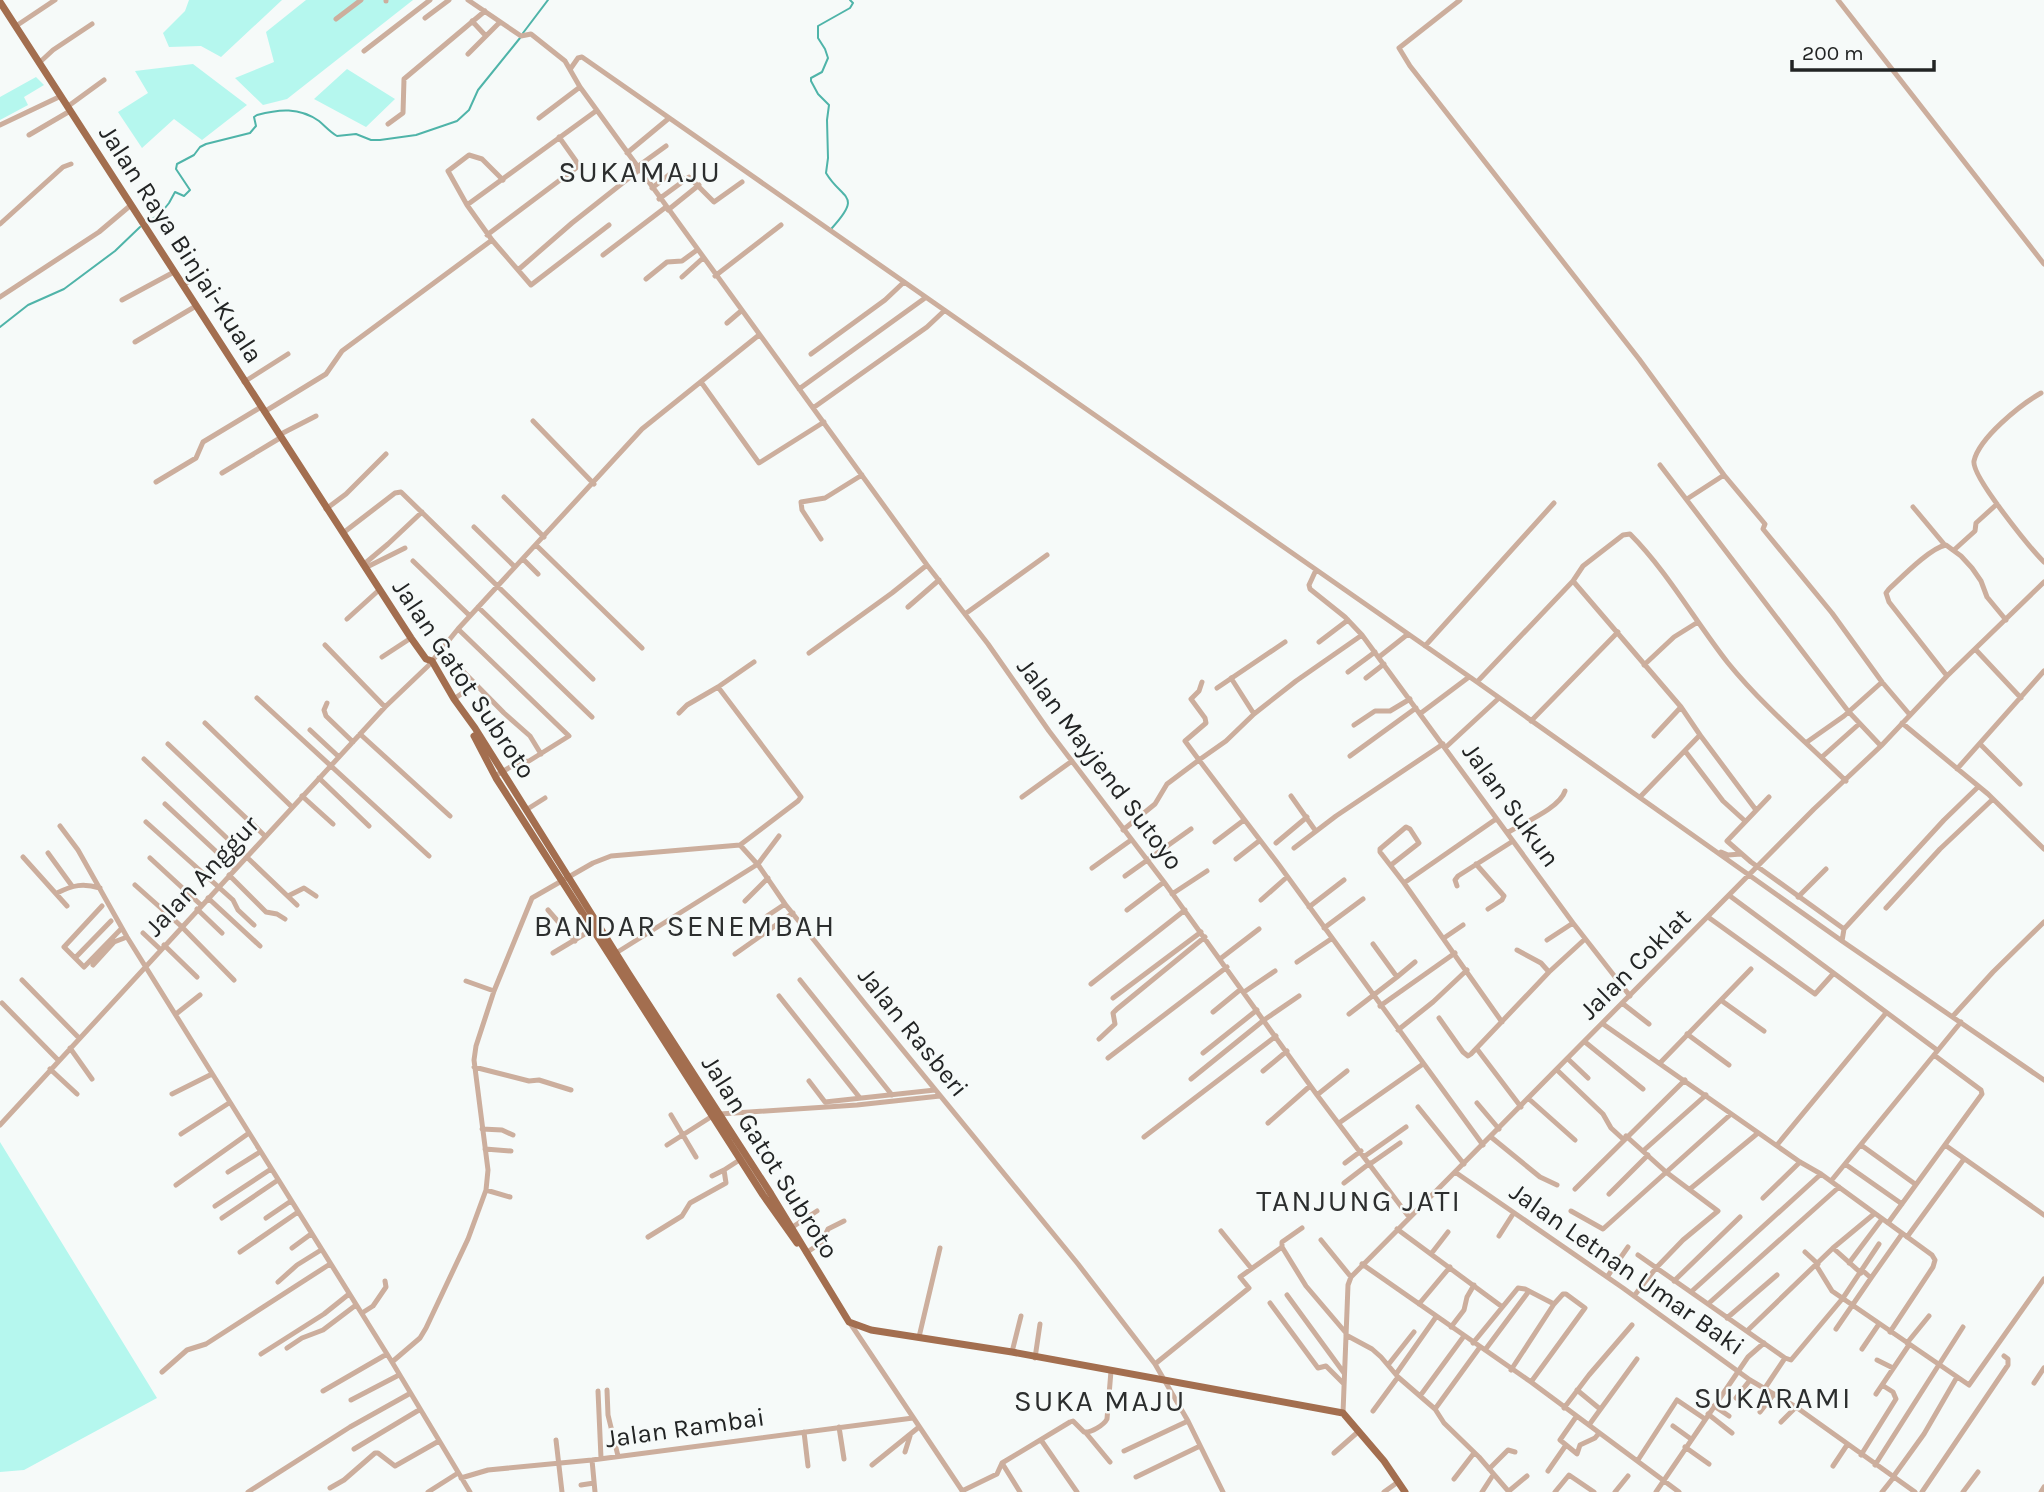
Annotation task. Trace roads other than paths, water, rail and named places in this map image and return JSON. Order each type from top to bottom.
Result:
[{"type":"main road","name":"Jalan Raya Binjai-Kuala","points":[[0,2],[326,509]]},
{"type":"main road","name":"Jalan Gatot Subroto","points":[[326,509],[454,699],[498,774],[526,810],[565,880],[616,953],[849,1322]]},
{"type":"main road","points":[[429,662],[473,729]]},
{"type":"main road","points":[[498,774],[593,929],[717,1114],[741,1159],[791,1236],[805,1252]]},
{"type":"main road","points":[[849,1322],[870,1330],[1012,1352],[1343,1413],[1384,1461],[1401,1489]]},
{"type":"street","points":[[16,26],[55,0]]},
{"type":"street","points":[[336,19],[361,0]]},
{"type":"street","points":[[364,51],[430,0]]},
{"type":"street","points":[[425,18],[449,0]]},
{"type":"street","points":[[468,0],[500,22],[468,54]]},
{"type":"street","points":[[1460,0],[1399,48],[1470,145],[1639,359],[1724,475],[1765,524],[1763,529],[1832,613],[1880,683],[1910,715]]},
{"type":"street","points":[[1838,0],[2044,264]]},
{"type":"street","points":[[388,124],[403,113],[404,79],[485,11]]},
{"type":"street","points":[[472,21],[485,35]]},
{"type":"street","name":"Jalan Mayjend Sutoyo","points":[[500,22],[521,36],[531,34],[565,61],[596,111],[696,250],[1123,830],[1203,934],[1310,1086],[1409,1217]]},
{"type":"street","points":[[39,63],[53,50],[92,24]]},
{"type":"street","points":[[570,68],[582,57],[2044,1080]]},
{"type":"street","points":[[29,135],[69,109],[104,80]]},
{"type":"street","points":[[540,118],[580,87]]},
{"type":"street","points":[[0,125],[61,96]]},
{"type":"street","points":[[467,205],[596,111]]},
{"type":"street","points":[[627,153],[668,119]]},
{"type":"street","points":[[156,482],[195,458],[203,442],[324,376],[342,351],[576,167],[576,161],[559,137]]},
{"type":"street","points":[[518,270],[666,146]]},
{"type":"street","points":[[503,180],[482,159],[469,155],[448,171],[489,238],[528,283],[532,284],[609,225]]},
{"type":"street","points":[[0,224],[63,167],[71,164]]},
{"type":"street","points":[[652,188],[676,171],[685,180]]},
{"type":"street","points":[[659,199],[690,177],[715,202],[742,182]]},
{"type":"street","points":[[603,255],[699,185]]},
{"type":"street","points":[[0,297],[99,232],[131,205]]},
{"type":"street","points":[[715,276],[781,225]]},
{"type":"street","points":[[646,279],[667,262],[682,261],[696,250]]},
{"type":"street","points":[[682,277],[703,258]]},
{"type":"street","points":[[183,285],[206,271]]},
{"type":"street","points":[[122,300],[174,272]]},
{"type":"street","points":[[811,354],[885,300],[903,283]]},
{"type":"street","points":[[799,389],[925,298]]},
{"type":"street","points":[[135,342],[196,306]]},
{"type":"street","points":[[727,323],[741,310]]},
{"type":"street","points":[[813,408],[927,327],[944,311]]},
{"type":"street","name":"Jalan Anggur","points":[[2,1123],[642,429],[759,335]]},
{"type":"street","points":[[244,382],[288,354]]},
{"type":"street","points":[[701,382],[760,463],[824,422]]},
{"type":"street","points":[[2043,394],[1988,437],[1974,461],[1977,474],[1997,504],[2044,562]]},
{"type":"street","points":[[222,473],[316,416]]},
{"type":"street","points":[[533,421],[594,484]]},
{"type":"street","points":[[326,509],[386,454]]},
{"type":"street","points":[[1660,465],[1848,711],[1881,746]]},
{"type":"street","points":[[821,539],[802,510],[801,502],[825,498],[862,475]]},
{"type":"street","points":[[1687,499],[1724,475]]},
{"type":"street","points":[[342,534],[398,491],[403,493],[593,679]]},
{"type":"street","points":[[504,497],[544,537]]},
{"type":"street","points":[[1425,646],[1554,502]]},
{"type":"street","points":[[1954,550],[1975,531],[1976,523],[1997,504]]},
{"type":"street","points":[[1913,507],[1944,544],[1954,550],[1979,578],[1987,597],[2006,620]]},
{"type":"street","points":[[364,566],[422,512]]},
{"type":"street","points":[[474,527],[515,567]]},
{"type":"street","points":[[1477,682],[1573,581],[1583,566],[1623,536],[1630,534],[1728,662],[1762,701],[1846,781]]},
{"type":"street","points":[[1944,544],[1896,582],[1886,595],[1906,627],[1947,676]]},
{"type":"street","points":[[536,545],[642,648]]},
{"type":"street","points":[[364,566],[405,548]]},
{"type":"street","points":[[965,614],[1047,555]]},
{"type":"street","points":[[523,558],[538,574]]},
{"type":"street","points":[[414,561],[470,616]]},
{"type":"street","points":[[809,653],[928,565]]},
{"type":"street","name":"Jalan Sukun","points":[[1316,570],[1309,587],[1348,620],[1377,654],[1496,820],[1630,996]]},
{"type":"street","points":[[908,607],[939,580]]},
{"type":"street","points":[[1573,581],[1681,708],[1756,810]]},
{"type":"street","name":"Jalan Coklat","points":[[1351,1277],[1814,809],[1846,781],[1947,676],[2044,582]]},
{"type":"street","points":[[347,619],[379,590]]},
{"type":"street","points":[[478,607],[592,717]]},
{"type":"street","points":[[1319,642],[1348,620]]},
{"type":"street","points":[[1644,664],[1674,637],[1698,622]]},
{"type":"street","points":[[458,629],[569,736],[541,754],[498,774]]},
{"type":"street","points":[[1531,721],[1618,632]]},
{"type":"street","points":[[1348,672],[1408,634]]},
{"type":"street","points":[[1123,830],[1155,804],[1167,784],[1226,741],[1254,714],[1362,635]]},
{"type":"street","points":[[382,657],[411,638]]},
{"type":"street","points":[[1217,688],[1285,642]]},
{"type":"street","points":[[325,645],[385,707]]},
{"type":"street","points":[[441,649],[530,736],[541,754]]},
{"type":"street","points":[[1976,650],[2021,698]]},
{"type":"street","points":[[679,713],[687,705],[754,662]]},
{"type":"street","points":[[1366,678],[1384,664]]},
{"type":"street","points":[[1957,769],[2044,671]]},
{"type":"street","points":[[1350,756],[1469,677]]},
{"type":"street","points":[[1231,678],[1254,714]]},
{"type":"street","points":[[1202,682],[1199,691],[1191,699],[1206,723],[1185,741],[1483,1145]]},
{"type":"street","points":[[1807,742],[1839,721],[1880,683]]},
{"type":"street","points":[[454,699],[475,684]]},
{"type":"street","points":[[392,1362],[420,1338],[426,1328],[467,1241],[486,1190],[488,1170],[474,1067],[476,1046],[494,991],[532,898],[593,863],[624,854],[740,845],[801,797],[718,687]]},
{"type":"street","points":[[257,698],[429,856]]},
{"type":"street","points":[[1294,848],[1315,830],[1444,745],[1499,698]]},
{"type":"street","points":[[1354,724],[1375,711],[1390,711],[1410,699]]},
{"type":"street","points":[[327,703],[325,715],[353,742]]},
{"type":"street","points":[[1654,736],[1681,708]]},
{"type":"street","points":[[205,723],[292,807]]},
{"type":"street","points":[[1902,723],[1993,799],[2043,847]]},
{"type":"street","points":[[1822,757],[1859,724]]},
{"type":"street","points":[[310,730],[339,757]]},
{"type":"street","points":[[360,734],[450,816]]},
{"type":"street","points":[[1640,797],[1700,735]]},
{"type":"street","points":[[168,744],[265,836]]},
{"type":"street","points":[[1980,744],[2020,784]]},
{"type":"street","points":[[1685,751],[1723,801],[1745,821]]},
{"type":"street","points":[[144,759],[297,905]]},
{"type":"street","points":[[1023,797],[1072,761]]},
{"type":"street","points":[[319,778],[369,825]]},
{"type":"street","points":[[1842,941],[1844,929],[1978,787]]},
{"type":"street","points":[[1507,833],[1550,809],[1565,791]]},
{"type":"street","points":[[302,796],[333,824]]},
{"type":"street","points":[[1291,796],[1315,830]]},
{"type":"street","points":[[526,810],[545,797]]},
{"type":"street","points":[[1769,797],[1727,841],[1844,929]]},
{"type":"street","points":[[1886,908],[1940,849],[1993,799]]},
{"type":"street","points":[[165,804],[235,869]]},
{"type":"street","points":[[1276,843],[1307,817]]},
{"type":"street","points":[[1215,842],[1244,820]]},
{"type":"street","points":[[1404,883],[1496,820]]},
{"type":"street","points":[[146,822],[233,900],[254,925]]},
{"type":"street","points":[[61,826],[470,1492]]},
{"type":"street","points":[[1391,865],[1419,843],[1409,827],[1381,847],[1380,852],[1502,1022]]},
{"type":"street","points":[[1125,876],[1191,830]]},
{"type":"street","points":[[1684,830],[1724,854],[1741,854]]},
{"type":"street","points":[[616,953],[758,864],[779,836]]},
{"type":"street","points":[[1092,868],[1131,840]]},
{"type":"street","points":[[1237,859],[1259,841]]},
{"type":"street","points":[[1458,886],[1456,878],[1513,841]]},
{"type":"street","name":"Jalan Rasberi","points":[[740,845],[1078,1264],[1155,1364],[1188,1421],[1223,1492]]},
{"type":"street","points":[[48,853],[72,886]]},
{"type":"street","points":[[23,857],[67,906]]},
{"type":"street","points":[[150,858],[222,933]]},
{"type":"street","points":[[1476,864],[1504,896],[1503,900],[1488,909]]},
{"type":"street","points":[[1798,897],[1826,869]]},
{"type":"street","points":[[1172,894],[1207,871]]},
{"type":"street","points":[[229,875],[267,912],[285,919]]},
{"type":"street","points":[[1262,900],[1287,877]]},
{"type":"street","points":[[746,901],[768,878]]},
{"type":"street","points":[[1309,907],[1344,880]]},
{"type":"street","points":[[1127,909],[1164,882]]},
{"type":"street","points":[[57,893],[72,886],[86,884],[100,888]]},
{"type":"street","points":[[135,885],[181,926],[234,980]]},
{"type":"street","points":[[288,896],[300,888],[316,895]]},
{"type":"street","points":[[1730,896],[1886,1013],[1983,1092],[1888,1223]]},
{"type":"street","points":[[208,898],[260,946]]},
{"type":"street","points":[[1324,928],[1363,899]]},
{"type":"street","points":[[767,916],[785,904]]},
{"type":"street","points":[[103,906],[64,947],[84,967],[122,928]]},
{"type":"street","points":[[548,910],[575,941]]},
{"type":"street","points":[[1091,984],[1185,910]]},
{"type":"street","points":[[735,954],[793,913]]},
{"type":"street","points":[[1708,917],[1815,994],[1833,974]]},
{"type":"street","points":[[75,958],[111,921]]},
{"type":"street","points":[[1953,1016],[2044,922]]},
{"type":"street","points":[[1547,940],[1573,923]]},
{"type":"street","points":[[1444,938],[1462,925]]},
{"type":"street","points":[[553,953],[593,929]]},
{"type":"street","points":[[1220,959],[1259,929]]},
{"type":"street","points":[[143,933],[197,977]]},
{"type":"street","points":[[1113,998],[1203,934]]},
{"type":"street","points":[[1099,1039],[1115,1024],[1113,1013],[1203,934]]},
{"type":"street","points":[[93,965],[114,943],[127,937]]},
{"type":"street","points":[[1297,962],[1331,939]]},
{"type":"street","points":[[1438,1018],[1466,1055],[1477,1049],[1563,957],[1585,939]]},
{"type":"street","points":[[1373,944],[1397,977]]},
{"type":"street","points":[[1517,950],[1541,963],[1549,972]]},
{"type":"street","points":[[1380,1006],[1455,953]]},
{"type":"street","points":[[1349,1014],[1415,962]]},
{"type":"street","points":[[1108,1058],[1227,967]]},
{"type":"street","points":[[1660,1063],[1751,969]]},
{"type":"street","points":[[1398,1030],[1467,970]]},
{"type":"street","points":[[1213,1012],[1275,971]]},
{"type":"street","points":[[22,980],[79,1038]]},
{"type":"street","points":[[800,980],[892,1095]]},
{"type":"street","points":[[466,981],[494,991]]},
{"type":"street","points":[[176,1014],[200,995]]},
{"type":"street","points":[[779,996],[860,1098]]},
{"type":"street","points":[[1191,1080],[1264,1020],[1299,996]]},
{"type":"street","points":[[1722,1001],[1764,1031]]},
{"type":"street","points":[[2,1003],[58,1060]]},
{"type":"street","points":[[1622,1003],[1649,1024]]},
{"type":"street","points":[[1203,1053],[1257,1010]]},
{"type":"street","points":[[1777,1145],[1886,1013]]},
{"type":"street","points":[[1830,1181],[1961,1022]]},
{"type":"street","points":[[1603,1024],[1821,1174],[1932,1255],[1934,1264],[1889,1332]]},
{"type":"street","points":[[1687,1034],[1729,1065]]},
{"type":"street","points":[[1144,1137],[1276,1036]]},
{"type":"street","points":[[1585,1042],[1643,1089]]},
{"type":"street","points":[[70,1048],[92,1079]]},
{"type":"street","points":[[1477,1049],[1521,1107]]},
{"type":"street","points":[[1263,1071],[1287,1051]]},
{"type":"street","points":[[1569,1059],[1588,1078]]},
{"type":"street","points":[[1339,1123],[1423,1064]]},
{"type":"street","points":[[474,1067],[529,1081],[539,1080],[570,1090]]},
{"type":"street","points":[[50,1069],[77,1094]]},
{"type":"street","points":[[1557,1070],[1603,1114],[1611,1128],[1718,1211],[1683,1240],[1634,1296]]},
{"type":"street","points":[[1317,1095],[1347,1071]]},
{"type":"street","points":[[172,1094],[212,1074]]},
{"type":"street","points":[[809,1080],[825,1102],[935,1090]]},
{"type":"street","points":[[1575,1189],[1685,1080]]},
{"type":"street","points":[[1268,1123],[1310,1086]]},
{"type":"street","points":[[1609,1194],[1645,1153],[1706,1095]]},
{"type":"street","points":[[667,1145],[717,1114],[856,1105],[940,1096]]},
{"type":"street","points":[[1529,1099],[1574,1140]]},
{"type":"street","points":[[181,1133],[229,1102]]},
{"type":"street","points":[[1477,1104],[1499,1129]]},
{"type":"street","points":[[1419,1107],[1464,1164]]},
{"type":"street","points":[[1571,1210],[1603,1229],[1731,1114]]},
{"type":"street","points":[[671,1115],[696,1157]]},
{"type":"street","points":[[1345,1163],[1406,1127]]},
{"type":"street","points":[[482,1129],[502,1130],[513,1135]]},
{"type":"street","points":[[176,1185],[249,1133]]},
{"type":"street","points":[[1690,1189],[1758,1133]]},
{"type":"street","points":[[1491,1137],[1540,1177],[1557,1185]]},
{"type":"street","points":[[1344,1183],[1400,1143]]},
{"type":"street","points":[[1861,1145],[1915,1185]]},
{"type":"street","points":[[1945,1145],[2044,1215]]},
{"type":"street","points":[[485,1149],[511,1151]]},
{"type":"street","points":[[228,1172],[260,1152]]},
{"type":"street","points":[[712,1176],[741,1159]]},
{"type":"street","points":[[1836,1329],[1871,1278],[1964,1159]]},
{"type":"street","points":[[1763,1198],[1800,1162]]},
{"type":"street","points":[[1845,1164],[1902,1204]]},
{"type":"street","points":[[215,1206],[271,1169]]},
{"type":"street","points":[[648,1237],[682,1216],[690,1203],[726,1183],[724,1170]]},
{"type":"street","name":"Jalan Letnan Umar Baki","points":[[1455,1172],[1750,1380],[1796,1407],[1915,1492]]},
{"type":"street","points":[[1691,1292],[1821,1174]]},
{"type":"street","points":[[222,1218],[278,1180]]},
{"type":"street","points":[[1708,1304],[1839,1187]]},
{"type":"street","points":[[486,1190],[510,1197]]},
{"type":"street","points":[[266,1218],[290,1201]]},
{"type":"street","points":[[791,1228],[817,1211]]},
{"type":"street","points":[[240,1252],[298,1212]]},
{"type":"street","points":[[1499,1236],[1513,1214]]},
{"type":"street","points":[[1747,1331],[1833,1248],[1857,1235],[1874,1214]]},
{"type":"street","points":[[1674,1281],[1740,1217]]},
{"type":"street","points":[[1849,1264],[1882,1219]]},
{"type":"street","points":[[805,1252],[820,1244],[828,1229],[844,1221]]},
{"type":"street","points":[[1302,1228],[1282,1242],[1282,1247],[1306,1286],[1346,1334],[1371,1349],[1435,1409],[1444,1423],[1509,1492],[1527,1476]]},
{"type":"street","points":[[1397,1229],[1501,1306]]},
{"type":"street","points":[[1221,1231],[1251,1268]]},
{"type":"street","points":[[1431,1254],[1448,1232]]},
{"type":"street","points":[[292,1248],[311,1234]]},
{"type":"street","points":[[1857,1235],[1862,1245]]},
{"type":"street","points":[[1321,1240],[1351,1277],[1348,1284],[1343,1413]]},
{"type":"street","points":[[1638,1255],[1785,1358],[1793,1359],[1843,1298],[1879,1244]]},
{"type":"street","points":[[1155,1364],[1249,1288],[1240,1277],[1282,1247]]},
{"type":"street","points":[[1606,1277],[1628,1247]]},
{"type":"street","points":[[919,1337],[940,1248]]},
{"type":"street","points":[[1833,1248],[1849,1264],[1871,1278]]},
{"type":"street","points":[[278,1282],[321,1250]]},
{"type":"street","points":[[1805,1252],[1817,1264],[1832,1291],[1969,1385],[2044,1279]]},
{"type":"street","points":[[162,1371],[187,1350],[206,1344],[330,1264]]},
{"type":"street","points":[[1362,1264],[1531,1382],[1679,1492]]},
{"type":"street","points":[[1419,1304],[1450,1267]]},
{"type":"street","points":[[1727,1318],[1777,1275]]},
{"type":"street","points":[[362,1313],[373,1306],[383,1293],[385,1281]]},
{"type":"street","points":[[1451,1327],[1464,1310],[1466,1297],[1474,1285]]},
{"type":"street","points":[[1474,1343],[1518,1288],[1554,1304]]},
{"type":"street","points":[[1435,1409],[1529,1291]]},
{"type":"street","points":[[261,1354],[324,1314],[349,1294]]},
{"type":"street","points":[[1511,1370],[1554,1304],[1566,1294],[1585,1308],[1531,1382]]},
{"type":"street","points":[[1287,1295],[1345,1373]]},
{"type":"street","points":[[1270,1303],[1318,1368],[1326,1366],[1345,1384]]},
{"type":"street","points":[[287,1348],[302,1338],[323,1330],[356,1305]]},
{"type":"street","points":[[1012,1352],[1021,1316]]},
{"type":"street","points":[[1876,1394],[1929,1316]]},
{"type":"street","points":[[1373,1411],[1436,1317]]},
{"type":"street","points":[[849,1322],[963,1491],[997,1474],[1002,1463],[1073,1421],[1110,1462]]},
{"type":"street","points":[[1035,1358],[1040,1324]]},
{"type":"street","points":[[1861,1349],[1879,1324]]},
{"type":"street","points":[[1564,1408],[1632,1325]]},
{"type":"street","points":[[1875,1465],[1963,1327]]},
{"type":"street","points":[[1388,1365],[1414,1332]]},
{"type":"street","points":[[1420,1396],[1464,1336]]},
{"type":"street","points":[[1656,1492],[1748,1357],[1764,1343]]},
{"type":"street","points":[[323,1391],[387,1354]]},
{"type":"street","points":[[1922,1492],[2008,1364],[2008,1359],[2004,1356]]},
{"type":"street","points":[[1765,1388],[1785,1358]]},
{"type":"street","points":[[1588,1425],[1637,1359]]},
{"type":"street","points":[[1877,1360],[1893,1368]]},
{"type":"street","points":[[2034,1383],[2044,1369]]},
{"type":"street","points":[[1086,1433],[1107,1420],[1111,1371]]},
{"type":"street","points":[[351,1400],[399,1375]]},
{"type":"street","points":[[1882,1492],[1924,1434],[1958,1377]]},
{"type":"street","points":[[1736,1398],[1750,1380]]},
{"type":"street","points":[[1861,1455],[1896,1399],[1894,1392],[1882,1385]]},
{"type":"street","points":[[607,1390],[608,1415],[618,1456]]},
{"type":"street","points":[[1577,1390],[1600,1409]]},
{"type":"street","points":[[598,1391],[601,1458]]},
{"type":"street","points":[[248,1492],[350,1427],[409,1394]]},
{"type":"street","points":[[1760,1412],[1774,1394]]},
{"type":"street","points":[[1638,1460],[1677,1401],[1707,1416],[1732,1433]]},
{"type":"street","points":[[1714,1406],[1728,1416]]},
{"type":"street","points":[[1781,1422],[1796,1407]]},
{"type":"street","points":[[354,1449],[419,1410]]},
{"type":"street","points":[[1576,1417],[1560,1438],[1576,1454],[1580,1445],[1599,1433]]},
{"type":"street","name":"Jalan Rambai","points":[[428,1492],[460,1475],[488,1470],[592,1460],[914,1418]]},
{"type":"street","points":[[1124,1451],[1188,1421]]},
{"type":"street","points":[[1673,1426],[1691,1439]]},
{"type":"street","points":[[839,1427],[844,1459]]},
{"type":"street","points":[[872,1465],[919,1427]]},
{"type":"street","points":[[1334,1452],[1359,1431]]},
{"type":"street","points":[[804,1432],[807,1466]]},
{"type":"street","points":[[905,1452],[910,1436]]},
{"type":"street","points":[[556,1440],[562,1492]]},
{"type":"street","points":[[1041,1440],[1077,1492]]},
{"type":"street","points":[[330,1488],[344,1480],[375,1453],[379,1453],[395,1466],[439,1441]]},
{"type":"street","points":[[1136,1477],[1200,1446]]},
{"type":"street","points":[[1548,1471],[1566,1446]]},
{"type":"street","points":[[1833,1466],[1847,1446]]},
{"type":"street","points":[[1685,1447],[1709,1464]]},
{"type":"street","points":[[1489,1469],[1508,1450],[1515,1452]]},
{"type":"street","points":[[1454,1479],[1474,1453]]},
{"type":"street","points":[[592,1460],[595,1492]]},
{"type":"street","points":[[1002,1463],[1020,1492]]},
{"type":"street","points":[[1963,1492],[1978,1472]]},
{"type":"street","points":[[1482,1492],[1493,1475]]},
{"type":"street","points":[[1555,1492],[1567,1475],[1594,1492]]},
{"type":"street","points":[[1615,1492],[1628,1476]]},
{"type":"street","points":[[581,1485],[594,1483]]},
{"type":"street","points":[[1898,1492],[1903,1484]]},
{"type":"street","points":[[2041,1492],[2044,1487]]},
{"type":"street","points":[[1384,1492],[1401,1489]]},
{"type":"waterway","points":[[523,33],[548,0]]},
{"type":"waterway","points":[[832,228],[848,203],[847,198],[826,173],[829,105],[818,94],[811,78],[822,72],[828,58],[818,38],[818,26],[850,8],[853,3],[850,0]]},
{"type":"waterway","points":[[145,224],[161,213],[175,192],[184,196],[190,190],[176,169],[177,164],[194,155],[206,144],[250,133],[256,126],[254,117],[257,115],[273,111],[304,113],[337,136],[356,134],[371,140],[380,140],[416,135],[457,121],[469,110],[478,90],[520,38]]},
{"type":"waterway","points":[[0,327],[28,305],[64,289],[115,251],[140,227]]},
{"type":"district","name":"SUKAMAJU","points":[[640,172]]},
{"type":"district","name":"BANDAR SENEMBAH","points":[[685,926]]},
{"type":"district","name":"TANJUNG JATI","points":[[1359,1201]]},
{"type":"district","name":"SUKARAMI","points":[[1773,1398]]},
{"type":"district","name":"SUKA MAJU","points":[[1100,1401]]}]
